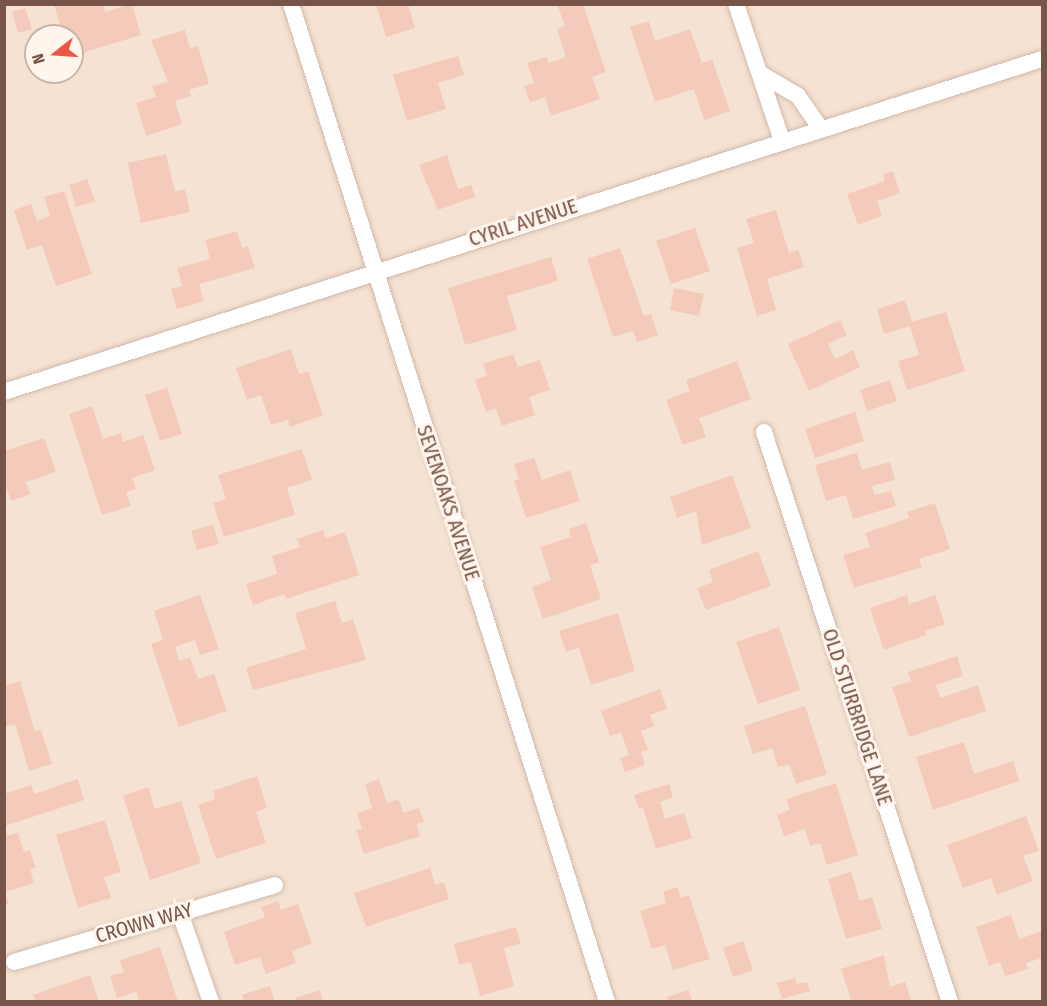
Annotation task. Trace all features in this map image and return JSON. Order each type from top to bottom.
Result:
[{"type":"street","name":"SEVENOAKS AVENUE","points":[[291,4],[607,1002]]},
{"type":"street","points":[[735,4],[762,74],[767,104],[782,141]]},
{"type":"street","name":"CYRIL AVENUE","points":[[4,392],[375,270],[1042,59]]},
{"type":"street","points":[[762,74],[798,96],[821,129]]},
{"type":"street","name":"OLD STURBRIDGE LANE","points":[[764,432],[950,1002]]},
{"type":"street","name":"CROWN WAY","points":[[14,962],[275,885]]},
{"type":"street","points":[[180,913],[211,1002]]},
{"type":"shaded area","points":[[5,5],[1042,5],[1042,1001],[5,1001]]},
{"type":"building","points":[[54,4],[103,4],[105,12],[132,4],[141,35],[84,52],[84,24],[60,24]]},
{"type":"building","points":[[376,4],[408,4],[415,28],[386,37]]},
{"type":"building","points":[[557,4],[583,4],[606,72],[592,77],[600,99],[551,116],[545,97],[530,103],[524,86],[534,83],[527,63],[546,57],[549,63],[566,57],[557,29],[565,26]]},
{"type":"building","points":[[25,8],[30,24],[24,24],[24,31],[18,33],[12,12]]},
{"type":"building","points":[[649,21],[655,41],[690,29],[702,63],[712,59],[730,111],[704,120],[694,89],[655,102],[630,27]]},
{"type":"building","points":[[185,30],[190,48],[198,46],[209,84],[189,90],[191,96],[175,101],[182,124],[146,136],[136,103],[156,97],[152,86],[168,82],[151,40]]},
{"type":"building","points":[[458,56],[464,75],[438,83],[446,109],[407,121],[393,75]]},
{"type":"building","points":[[166,154],[175,192],[185,189],[190,212],[141,223],[128,163]]},
{"type":"building","points":[[447,155],[458,189],[471,185],[475,197],[438,210],[419,165]]},
{"type":"building","points":[[893,171],[900,193],[877,201],[882,216],[858,225],[847,194],[885,181],[883,174]]},
{"type":"building","points":[[87,179],[95,201],[76,207],[69,185]]},
{"type":"building","points":[[64,191],[92,274],[56,286],[42,245],[27,250],[14,210],[31,204],[37,221],[50,216],[44,197]]},
{"type":"building","points":[[776,210],[789,253],[798,250],[804,267],[767,279],[776,310],[757,316],[737,248],[754,243],[746,219]]},
{"type":"building","points":[[695,228],[710,271],[671,284],[656,241]]},
{"type":"building","points":[[237,231],[242,248],[248,246],[255,268],[199,284],[204,301],[177,309],[171,289],[182,286],[177,268],[210,259],[205,240]]},
{"type":"building","points":[[620,248],[644,316],[651,314],[658,335],[637,342],[633,331],[613,337],[587,259]]},
{"type":"building","points":[[551,257],[558,281],[507,296],[517,330],[465,345],[448,288]]},
{"type":"building","points":[[674,288],[704,294],[699,316],[670,310]]},
{"type":"building","points":[[905,300],[912,322],[946,312],[965,371],[907,390],[898,361],[919,355],[910,326],[884,334],[877,309]]},
{"type":"building","points":[[840,320],[847,335],[828,344],[835,359],[853,350],[860,367],[809,391],[788,344]]},
{"type":"building","points":[[291,349],[299,374],[308,371],[323,415],[290,427],[288,420],[271,425],[261,395],[247,400],[236,368]]},
{"type":"building","points":[[513,354],[518,367],[540,360],[550,390],[529,397],[535,415],[502,426],[496,408],[486,412],[475,380],[487,375],[483,364]]},
{"type":"building","points":[[737,361],[751,399],[699,418],[706,437],[683,445],[666,400],[690,391],[686,380]]},
{"type":"building","points":[[890,380],[897,401],[867,411],[860,390]]},
{"type":"building","points":[[167,388],[182,434],[160,441],[145,395]]},
{"type":"building","points":[[92,406],[103,439],[121,433],[123,442],[143,435],[155,470],[132,478],[136,489],[126,492],[131,506],[102,515],[69,414]]},
{"type":"building","points":[[855,412],[864,441],[815,458],[805,429]]},
{"type":"building","points":[[44,438],[56,472],[26,482],[30,494],[11,501],[4,480],[4,451]]},
{"type":"building","points":[[302,449],[312,480],[287,488],[295,515],[224,537],[213,503],[226,499],[218,475]]},
{"type":"building","points":[[857,453],[862,470],[890,462],[895,480],[872,486],[875,495],[891,491],[896,506],[853,519],[846,495],[826,501],[815,465]]},
{"type":"building","points":[[534,458],[542,480],[570,470],[580,501],[526,518],[514,481],[519,479],[514,464]]},
{"type":"building","points":[[732,475],[751,528],[702,545],[696,511],[677,518],[670,497]]},
{"type":"building","points":[[935,503],[950,549],[919,559],[922,567],[854,588],[843,555],[870,547],[865,533],[909,518],[907,512]]},
{"type":"building","points":[[586,523],[599,562],[590,565],[601,599],[543,619],[532,587],[551,580],[540,547],[571,537],[569,529]]},
{"type":"building","points":[[213,524],[219,544],[197,550],[191,531]]},
{"type":"building","points":[[323,530],[326,538],[345,532],[359,575],[286,599],[284,594],[253,605],[246,584],[277,574],[272,556],[300,547],[297,539]]},
{"type":"building","points":[[758,551],[771,586],[706,610],[697,588],[713,582],[709,570]]},
{"type":"building","points":[[200,595],[219,649],[200,655],[195,640],[175,647],[179,661],[190,657],[198,679],[214,674],[227,711],[179,727],[151,644],[163,640],[154,611]]},
{"type":"building","points":[[907,595],[909,604],[935,595],[945,624],[925,631],[926,635],[884,650],[870,608]]},
{"type":"building","points":[[335,601],[342,623],[353,619],[366,660],[253,690],[246,668],[306,649],[295,613]]},
{"type":"building","points":[[618,613],[635,671],[591,685],[579,648],[566,652],[559,631]]},
{"type":"building","points":[[779,627],[800,690],[758,704],[736,642]]},
{"type":"building","points":[[957,656],[963,676],[936,685],[940,698],[978,685],[986,711],[909,737],[892,687],[911,681],[908,672]]},
{"type":"building","points":[[20,681],[35,732],[41,730],[52,764],[29,771],[15,724],[4,727],[4,686]]},
{"type":"building","points":[[660,689],[667,709],[650,715],[654,726],[641,731],[648,750],[641,752],[645,765],[625,772],[620,758],[629,755],[621,732],[610,736],[601,711]]},
{"type":"building","points":[[805,706],[827,774],[796,784],[789,764],[778,767],[772,748],[753,754],[744,726]]},
{"type":"building","points":[[964,742],[974,774],[1013,761],[1019,781],[933,810],[916,757]]},
{"type":"building","points":[[257,776],[267,808],[256,812],[266,843],[216,859],[198,805],[215,799],[213,791]]},
{"type":"building","points":[[78,779],[84,800],[5,826],[4,794],[31,785],[34,794]]},
{"type":"building","points":[[379,779],[387,803],[399,799],[403,813],[419,808],[424,822],[417,824],[420,836],[364,854],[356,830],[362,829],[357,813],[372,808],[365,784]]},
{"type":"building","points":[[836,783],[858,855],[827,865],[820,843],[810,846],[805,829],[784,836],[777,815],[790,810],[786,799]]},
{"type":"building","points":[[669,784],[673,797],[660,802],[665,819],[684,813],[692,838],[656,849],[643,808],[639,809],[634,795]]},
{"type":"building","points":[[148,787],[155,809],[181,801],[201,863],[150,880],[123,796]]},
{"type":"building","points":[[1026,816],[1039,851],[1023,856],[1033,881],[997,895],[991,878],[963,888],[947,845]]},
{"type":"building","points":[[105,820],[121,872],[104,877],[111,898],[78,908],[56,835]]},
{"type":"building","points":[[18,833],[24,852],[30,850],[36,868],[30,869],[34,883],[5,892],[9,904],[4,905],[4,836]]},
{"type":"building","points":[[430,868],[435,885],[444,882],[449,899],[366,927],[354,893]]},
{"type":"building","points":[[851,872],[860,901],[872,897],[882,929],[846,939],[828,879]]},
{"type":"building","points":[[677,887],[681,898],[689,895],[710,959],[673,970],[665,945],[652,949],[640,911],[666,903],[663,892]]},
{"type":"building","points":[[278,901],[281,910],[298,904],[312,944],[292,951],[296,963],[266,974],[260,957],[235,965],[224,932],[265,917],[261,907]]},
{"type":"building","points":[[1011,915],[1019,939],[1042,931],[1042,958],[1026,963],[1028,969],[1005,976],[1000,962],[989,966],[976,927]]},
{"type":"building","points":[[516,927],[521,944],[504,948],[514,986],[480,996],[471,962],[459,965],[454,944]]},
{"type":"building","points":[[743,941],[753,970],[733,977],[723,948]]},
{"type":"building","points":[[160,947],[178,1002],[140,1002],[136,992],[117,998],[110,976],[124,972],[120,960]]},
{"type":"building","points":[[884,955],[890,987],[905,982],[912,1002],[852,1002],[841,969]]},
{"type":"building","points":[[90,975],[99,1002],[36,1002],[33,995]]},
{"type":"building","points":[[795,978],[797,984],[807,982],[810,991],[782,999],[777,983]]},
{"type":"building","points":[[270,986],[275,1002],[244,1002],[242,995]]},
{"type":"building","points":[[320,990],[323,1002],[296,1002],[295,998]]},
{"type":"building","points":[[689,990],[692,1002],[668,1002],[667,997]]}]
